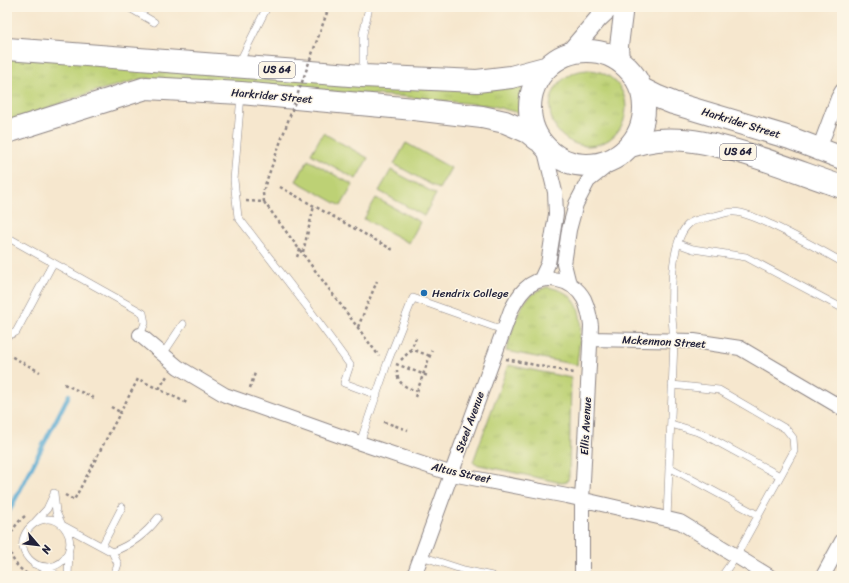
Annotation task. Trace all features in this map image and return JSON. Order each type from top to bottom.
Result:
[{"type":"main road","name":"US 64","points":[[7,49],[362,76],[477,81],[511,77],[545,68]]},
{"type":"main road","points":[[587,51],[603,53],[620,61],[631,71],[643,96],[644,115],[638,134],[624,152],[603,164],[586,166],[570,164],[555,156],[541,144],[533,129],[529,111],[532,92],[540,75],[545,68],[570,52],[587,51]]},
{"type":"main road","name":"Harkrider Street","points":[[7,132],[146,88],[241,93],[414,109],[482,118],[505,122],[519,128],[528,132],[541,144]]},
{"type":"main road","name":"Harkrider Street","points":[[640,88],[672,102],[790,138],[842,158]]},
{"type":"main road","name":"US 64","points":[[624,152],[656,140],[669,139],[694,141],[721,146],[842,187]]},
{"type":"street","points":[[570,52],[611,7]]},
{"type":"street","points":[[620,61],[619,46],[623,14],[622,7]]},
{"type":"street","points":[[819,149],[842,91]]},
{"type":"street","points":[[541,144],[555,192],[556,214],[548,264],[541,279],[555,279],[569,284]]},
{"type":"street","points":[[569,284],[564,264],[569,230],[576,204],[588,181],[624,152]]},
{"type":"street","name":"Steel Avenue","points":[[414,576],[503,330],[520,295],[541,279]]},
{"type":"street","name":"Ellis Avenue","points":[[569,284],[579,292],[586,305],[591,326],[582,500],[582,576]]},
{"type":"street","name":"Altus Street","points":[[140,334],[178,367],[225,395],[452,474],[582,500],[680,522],[769,576]]},
{"type":"street","name":"Mckennon Street","points":[[590,338],[694,341],[740,348],[842,408]]},
{"type":"street","points":[[823,576],[842,541]]},
{"type":"lane","points":[[128,7],[154,22]]},
{"type":"lane","points":[[237,67],[266,7]]},
{"type":"lane","points":[[362,76],[363,34],[369,7]]},
{"type":"lane","points":[[241,93],[234,180],[238,217],[350,365],[344,383],[378,395]]},
{"type":"lane","points":[[667,519],[674,341],[671,320],[671,290],[677,249],[683,234],[690,224],[706,218],[734,212],[758,219],[801,239],[842,262]]},
{"type":"lane","points":[[7,247],[9,238],[142,313],[145,323],[140,334]]},
{"type":"lane","points":[[679,244],[694,250],[746,257],[842,308]]},
{"type":"lane","points":[[7,336],[16,332],[53,263]]},
{"type":"lane","points":[[360,443],[378,395],[388,361],[413,298],[503,330]]},
{"type":"lane","points":[[163,354],[183,324]]},
{"type":"lane","points":[[672,385],[718,390],[786,429],[794,438],[794,451],[736,556],[722,576]]},
{"type":"lane","points":[[671,424],[701,433],[780,476]]},
{"type":"lane","points":[[669,467],[758,515]]},
{"type":"lane","points":[[58,576],[34,564],[24,551],[22,542],[24,534],[46,509],[54,492],[56,512],[70,538],[68,576]]},
{"type":"lane","points":[[102,546],[122,507]]},
{"type":"lane","points":[[112,552],[137,539],[149,529],[158,518]]},
{"type":"lane","points":[[34,523],[41,520],[56,521],[112,552],[118,564],[114,576]]},
{"type":"lane","points":[[34,564],[42,567],[50,567],[58,564],[69,552]]},
{"type":"lane","points":[[421,556],[463,573],[492,576]]},
{"type":"path","points":[[329,7],[263,193],[264,202],[381,358]]},
{"type":"path","points":[[280,187],[395,251]]},
{"type":"path","points":[[237,200],[264,202]]},
{"type":"path","points":[[302,252],[314,206]]},
{"type":"path","points":[[297,257],[300,249]]},
{"type":"path","points":[[358,327],[377,281]]},
{"type":"path","points":[[410,352],[416,338]]},
{"type":"path","points":[[417,391],[402,385],[398,379],[397,364],[402,357],[414,350],[430,356]]},
{"type":"path","points":[[415,397],[432,350]]},
{"type":"path","points":[[7,354],[40,372]]},
{"type":"path","points":[[506,359],[574,373]]},
{"type":"path","points":[[397,364],[428,376]]},
{"type":"path","points":[[159,389],[169,372]]},
{"type":"path","points":[[250,388],[255,373]]},
{"type":"path","points":[[62,494],[74,500],[138,379],[187,403]]},
{"type":"path","points":[[64,384],[94,398]]},
{"type":"path","points":[[111,407],[120,412]]},
{"type":"path","points":[[384,422],[408,430]]},
{"type":"path","points":[[7,550],[10,545]]},
{"type":"green space","points":[[7,56],[523,83],[519,113],[493,106],[407,97],[145,78],[96,91],[7,122]]},
{"type":"green space","points":[[588,70],[602,73],[615,81],[623,94],[626,108],[623,122],[615,135],[602,143],[588,146],[574,143],[561,135],[553,122],[550,108],[553,94],[561,81],[574,73]]},
{"type":"green space","points":[[323,133],[368,158],[356,179],[311,154]]},
{"type":"green space","points":[[406,143],[451,168],[439,189],[394,164]]},
{"type":"green space","points":[[308,160],[353,185],[341,206],[296,181]]},
{"type":"green space","points":[[391,170],[436,194],[424,216],[379,191]]},
{"type":"green space","points":[[376,198],[420,222],[409,243],[364,219]]},
{"type":"green space","points":[[547,287],[561,291],[571,297],[577,306],[581,327],[577,365],[506,351],[515,322],[523,304],[537,291]]},
{"type":"green space","points":[[508,365],[571,378],[569,477],[567,482],[562,483],[475,464],[473,462]]},
{"type":"waterway","points":[[7,515],[69,395]]},
{"type":"place","name":"Hendrix College","points":[[424,293]]}]
